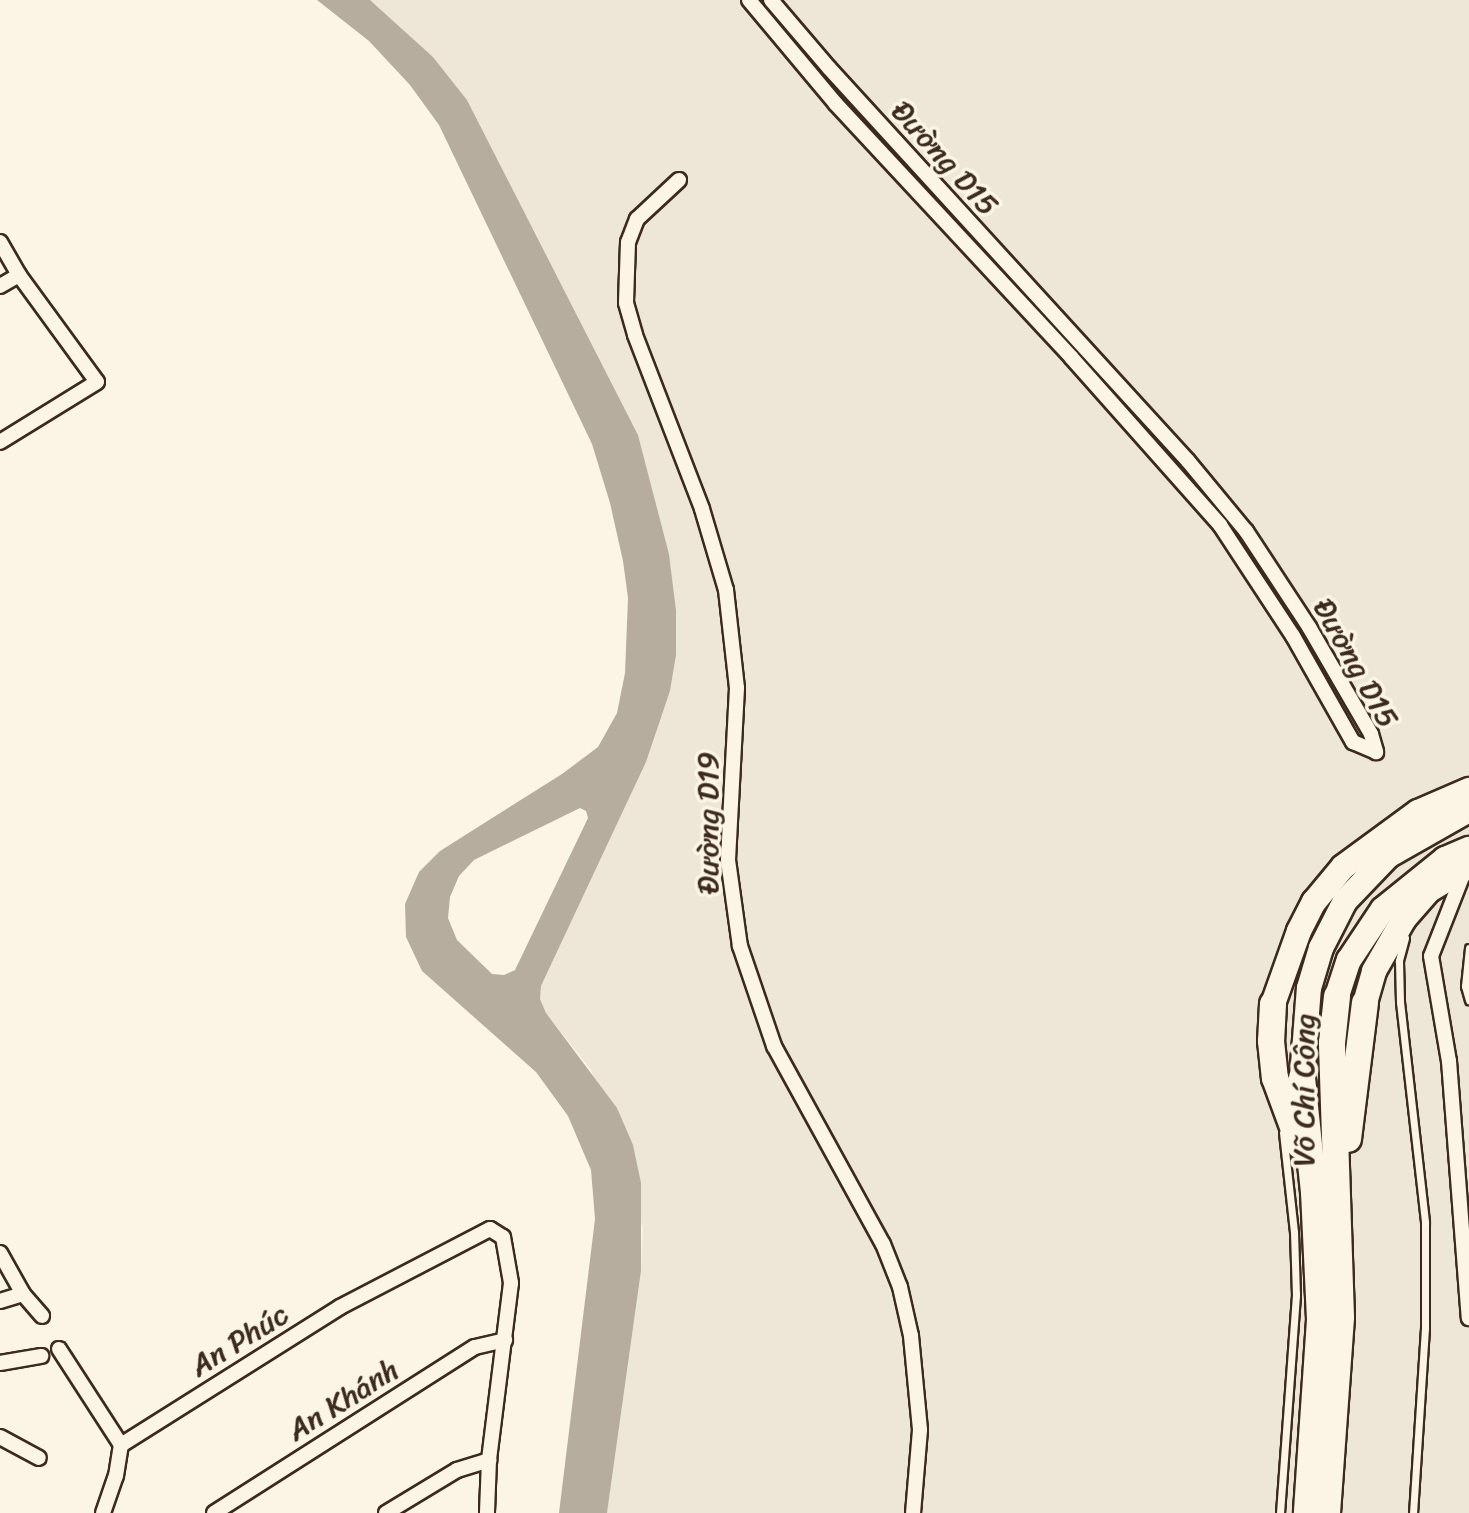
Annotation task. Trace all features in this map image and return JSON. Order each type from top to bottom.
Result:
[{"type":"highway","name":"Võ Chí Công","points":[[1330,1319],[1325,1188],[1337,996]]},
{"type":"highway","name":"Võ Chí Công","points":[[1325,1188],[1348,1139],[1365,1003]]},
{"type":"highway","name":"Võ Chí Công","points":[[1273,1004],[1271,1041],[1275,1078],[1283,1102],[1325,1188]]},
{"type":"highway","name":"Võ Chí Công","points":[[1302,1078],[1325,1188]]},
{"type":"highway","points":[[1307,1513],[1330,1319]]},
{"type":"highway","points":[[1327,1513],[1330,1319]]},
{"type":"main road","points":[[1273,1004],[1299,931],[1314,902],[1343,867],[1418,812],[1469,790]]},
{"type":"main road","points":[[1302,1078],[1309,988],[1321,948],[1345,901],[1388,856],[1469,810]]},
{"type":"main road","points":[[1337,996],[1349,960],[1383,909],[1445,859],[1468,861]]},
{"type":"main road","points":[[1365,1003],[1385,950],[1404,919],[1428,891],[1468,861]]},
{"type":"street","name":"Đường D15","points":[[749,0],[836,104],[1071,357],[1220,525],[1285,625],[1353,742],[1376,752],[1371,734],[1309,627],[1246,531],[1188,461],[829,68],[771,0]]},
{"type":"street","name":"Đường D19","points":[[679,180],[637,219],[628,242],[626,303],[635,335],[702,509],[726,590],[737,688],[728,860],[740,946],[774,1046],[883,1244],[900,1287],[911,1336],[920,1430],[913,1513]]},
{"type":"street","points":[[0,242],[19,275],[97,382],[0,442]]},
{"type":"street","points":[[0,286],[19,275]]},
{"type":"street","points":[[1468,861],[1431,956],[1449,1061],[1469,1318]]},
{"type":"street","name":"An Phúc","points":[[121,1445],[340,1307],[490,1229],[503,1237],[511,1283],[505,1340]]},
{"type":"street","points":[[0,1253],[23,1294],[42,1316]]},
{"type":"street","points":[[0,1301],[23,1294]]},
{"type":"street","points":[[487,1513],[489,1460],[505,1340]]},
{"type":"street","name":"An Khánh","points":[[214,1513],[475,1347],[505,1340]]},
{"type":"street","points":[[59,1349],[121,1445],[116,1476],[103,1513]]},
{"type":"street","points":[[0,1363],[41,1356]]},
{"type":"street","points":[[0,1437],[39,1458]]},
{"type":"street","points":[[386,1513],[457,1470],[489,1460]]},
{"type":"lane","points":[[1413,1513],[1425,1328],[1425,1223],[1400,1002],[1399,961],[1403,942],[1428,891]]},
{"type":"lane","points":[[1469,948],[1465,986],[1469,1000]]},
{"type":"lane","points":[[1280,1513],[1296,1295],[1283,1102]]},
{"type":"shaded area","points":[[317,0],[370,0],[433,57],[467,100],[638,435],[669,554],[676,610],[676,655],[670,691],[646,762],[541,986],[540,999],[546,1013],[617,1108],[633,1145],[641,1183],[641,1271],[607,1513],[559,1513],[595,1219],[591,1170],[568,1116],[536,1072],[422,971],[406,937],[405,904],[419,872],[440,851],[562,774],[598,747],[617,713],[625,673],[628,598],[623,561],[592,444],[439,125],[410,85],[369,41]],"holes":[[[580,808],[586,811],[588,818],[515,970],[504,975],[492,974],[457,940],[448,918],[450,897],[459,876],[474,860]]]},
{"type":"shaded area","points":[[370,0],[1469,0],[1469,1513],[607,1513],[641,1272],[643,1228],[591,1070],[546,1013],[540,999],[541,986],[646,762],[670,691],[676,655],[676,610],[669,554],[638,435],[467,100],[433,57]]}]
